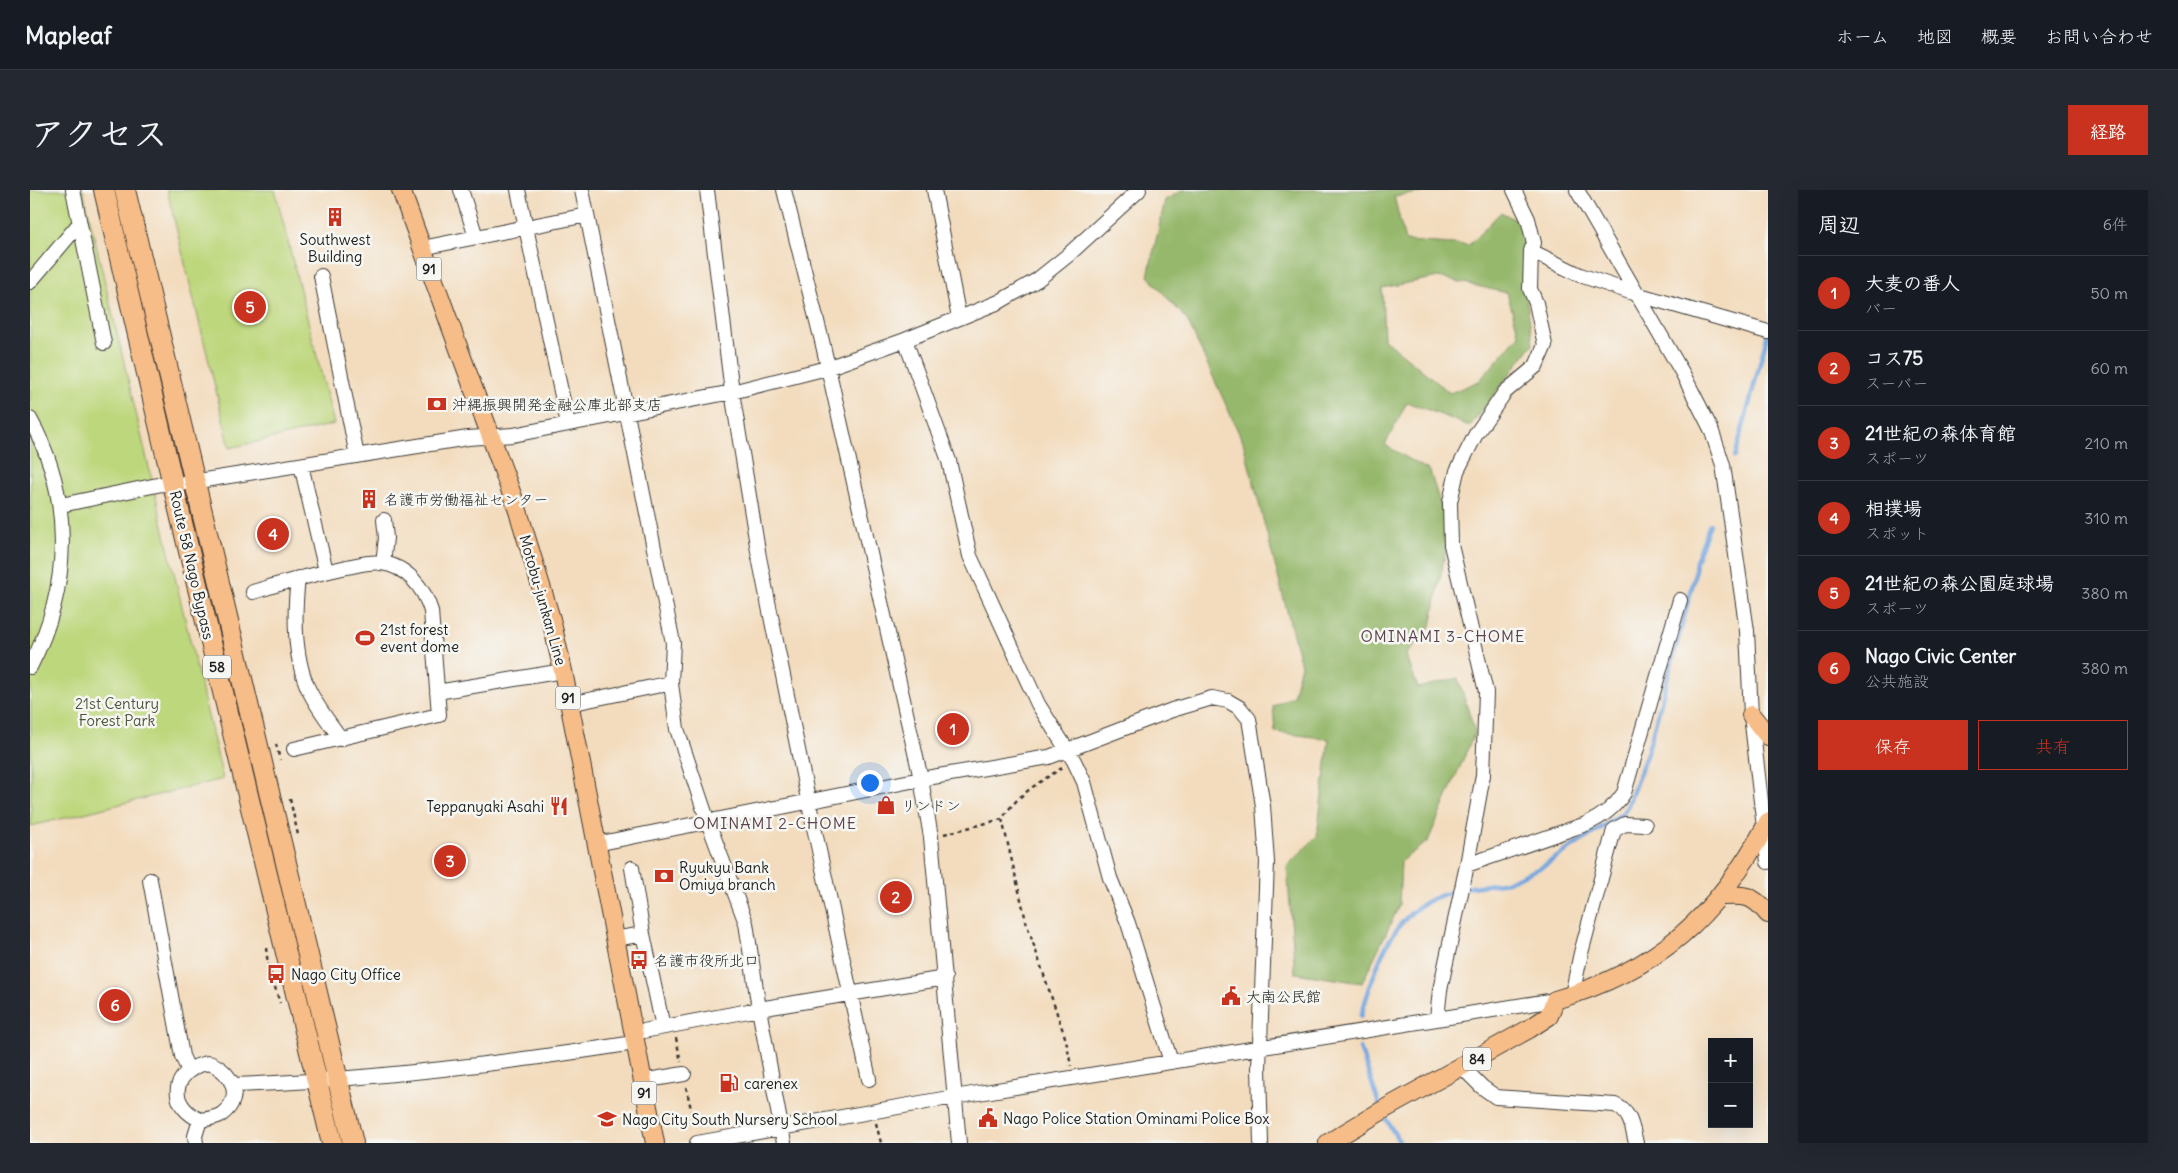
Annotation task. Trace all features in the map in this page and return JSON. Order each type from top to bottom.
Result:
[{"type":"highway","name":"Route 58 Nago Bypass","points":[[104,190],[173,485],[332,1143]]},
{"type":"highway","name":"Route 58 Nago Bypass","points":[[126,190],[194,482],[353,1143]]},
{"type":"main road","name":"Motobu-junkan Line","points":[[401,190],[532,554],[551,619],[563,671],[655,1143]]},
{"type":"main road","points":[[1751,714],[1768,736]]},
{"type":"main road","points":[[1555,1000],[1624,974],[1664,950],[1699,921],[1720,896],[1766,825]]},
{"type":"main road","points":[[1720,896],[1741,895],[1750,897],[1756,900],[1768,914]]},
{"type":"main road","name":"84","points":[[1328,1143],[1382,1110],[1462,1067],[1549,1016],[1555,1000]]},
{"type":"street","points":[[73,190],[104,343]]},
{"type":"street","points":[[461,190],[476,237]]},
{"type":"street","points":[[518,190],[568,424]]},
{"type":"street","points":[[582,190],[674,643],[671,683],[677,730],[708,822],[746,923],[759,1009],[784,1143]]},
{"type":"street","points":[[707,190],[732,392],[759,557],[808,802],[869,1079]]},
{"type":"street","points":[[784,190],[827,368],[921,779],[931,837],[945,978],[954,1097],[960,1143]]},
{"type":"street","points":[[934,190],[959,318]]},
{"type":"street","points":[[61,505],[162,484],[173,485],[357,456],[513,435],[732,392],[827,368],[905,340],[999,302],[1037,280],[1095,232],[1138,190]]},
{"type":"street","points":[[1438,1018],[1440,990],[1467,865],[1483,775],[1486,692],[1452,545],[1450,502],[1457,471],[1476,434],[1505,392],[1536,366],[1545,345],[1536,303],[1530,289],[1531,251],[1534,244],[1528,219],[1514,190]]},
{"type":"street","points":[[1577,190],[1697,401],[1711,429],[1723,465],[1747,631],[1751,714],[1766,825],[1768,862]]},
{"type":"street","points":[[422,248],[587,215]]},
{"type":"street","points":[[30,282],[79,224]]},
{"type":"street","points":[[1531,251],[1580,275],[1636,294],[1765,331]]},
{"type":"street","points":[[321,276],[357,456]]},
{"type":"street","points":[[905,340],[949,461],[970,556],[1038,704],[1084,782],[1110,878],[1128,923],[1171,1062]]},
{"type":"street","points":[[30,419],[47,455],[61,505],[63,537],[60,576],[50,623],[30,667]]},
{"type":"street","points":[[301,465],[326,572]]},
{"type":"street","points":[[383,563],[386,538],[384,520]]},
{"type":"street","points":[[253,592],[298,578],[372,562],[383,563],[407,574],[421,588],[428,600],[431,611],[439,715],[294,749]]},
{"type":"street","points":[[298,578],[294,616],[298,650],[306,684],[340,739]]},
{"type":"street","points":[[1467,865],[1586,824],[1597,819],[1612,808],[1624,793],[1680,600]]},
{"type":"street","points":[[437,692],[563,671]]},
{"type":"street","points":[[569,704],[671,683]]},
{"type":"street","points":[[596,844],[921,779],[1049,757],[1070,756],[1126,726],[1212,698],[1228,702],[1240,708],[1249,719],[1263,806],[1267,862],[1261,1047],[1261,1143]]},
{"type":"street","points":[[1572,995],[1583,944],[1612,834],[1616,827],[1612,808]]},
{"type":"street","points":[[1616,827],[1632,823],[1645,826]]},
{"type":"street","points":[[632,868],[643,934],[663,1027]]},
{"type":"street","points":[[150,880],[182,1056],[188,1069]]},
{"type":"street","points":[[615,939],[643,934]]},
{"type":"street","points":[[233,1085],[316,1082],[553,1056],[634,1038],[663,1027],[945,978]]},
{"type":"street","points":[[697,1143],[954,1097],[1555,1000]]},
{"type":"street","points":[[203,1064],[219,1066],[228,1074],[233,1085],[234,1094],[230,1105],[223,1113],[214,1118],[200,1120],[184,1108],[179,1099],[178,1088],[181,1077],[188,1069],[203,1064]]},
{"type":"street","points":[[1462,1067],[1482,1087],[1496,1097],[1615,1105],[1623,1109],[1630,1118],[1636,1143]]},
{"type":"street","points":[[642,1081],[684,1074]]},
{"type":"street","points":[[196,1143],[195,1136],[200,1120]]},
{"type":"path","points":[[931,837],[1002,819],[1010,806],[1026,791],[1070,756]]},
{"type":"path","points":[[1002,819],[1027,924],[1066,1040],[1073,1079]]},
{"type":"path","points":[[876,1122],[881,1143]]},
{"type":"green space","name":"21st Century Forest Park","points":[[30,190],[83,190],[223,779],[31,826]]},
{"type":"green space","points":[[167,190],[275,190],[334,424],[230,448]]},
{"type":"green space","points":[[1183,190],[1447,190],[1394,196],[1405,241],[1469,245],[1501,212],[1524,225],[1524,282],[1533,344],[1470,426],[1407,402],[1385,445],[1430,471],[1449,533],[1431,626],[1406,655],[1418,688],[1458,678],[1475,732],[1428,841],[1401,861],[1399,906],[1362,983],[1295,973],[1287,866],[1317,836],[1329,739],[1275,732],[1273,706],[1293,696],[1301,665],[1243,442],[1187,320],[1148,276],[1165,200]],"holes":[[[1438,277],[1507,293],[1519,335],[1479,381],[1450,393],[1384,339],[1382,288]]]},
{"type":"waterway","points":[[1735,457],[1768,333]]},
{"type":"waterway","points":[[1465,888],[1508,882],[1542,867],[1622,814],[1628,805],[1648,750],[1694,580],[1696,561],[1710,524]]},
{"type":"waterway","points":[[1361,1016],[1377,966],[1393,934],[1417,909],[1432,899],[1458,890]]},
{"type":"waterway","points":[[1360,1048],[1380,1107]]},
{"type":"waterway","points":[[1383,1114],[1400,1143]]},
{"type":"place","name":"Southwest Building","points":[[335,217]]},
{"type":"place","name":"21世紀の森公園庭球場","points":[[250,307]]},
{"type":"place","name":"沖縄振興開発金融公庫北部支店","points":[[437,404]]},
{"type":"place","name":"名護市労働福祉センター","points":[[369,499]]},
{"type":"place","name":"相撲場","points":[[273,534]]},
{"type":"place","name":"21st forest event dome","points":[[365,638]]},
{"type":"place","name":"大麦の番人","points":[[953,729]]},
{"type":"place","name":"リンドン","points":[[886,805]]},
{"type":"place","name":"Teppanyaki Asahi","points":[[559,806]]},
{"type":"place","name":"21世紀の森体育館","points":[[450,861]]},
{"type":"place","name":"Ryukyu Bank Omiya branch","points":[[664,876]]},
{"type":"place","name":"コス75","points":[[896,897]]},
{"type":"place","name":"名護市役所北口","points":[[639,960]]},
{"type":"place","name":"Nago City Office","points":[[276,974]]},
{"type":"place","name":"大南公民館","points":[[1231,996]]},
{"type":"place","name":"Nago Civic Center","points":[[115,1005]]},
{"type":"place","name":"carenex","points":[[729,1083]]},
{"type":"place","name":"Nago Police Station Ominami Police Box","points":[[988,1118]]},
{"type":"place","name":"Nago City South Nursery School","points":[[607,1119]]},
{"type":"district","name":"OMINAMI 3-CHOME","points":[[1443,636]]},
{"type":"district","name":"OMINAMI 2-CHOME","points":[[775,823]]}]
